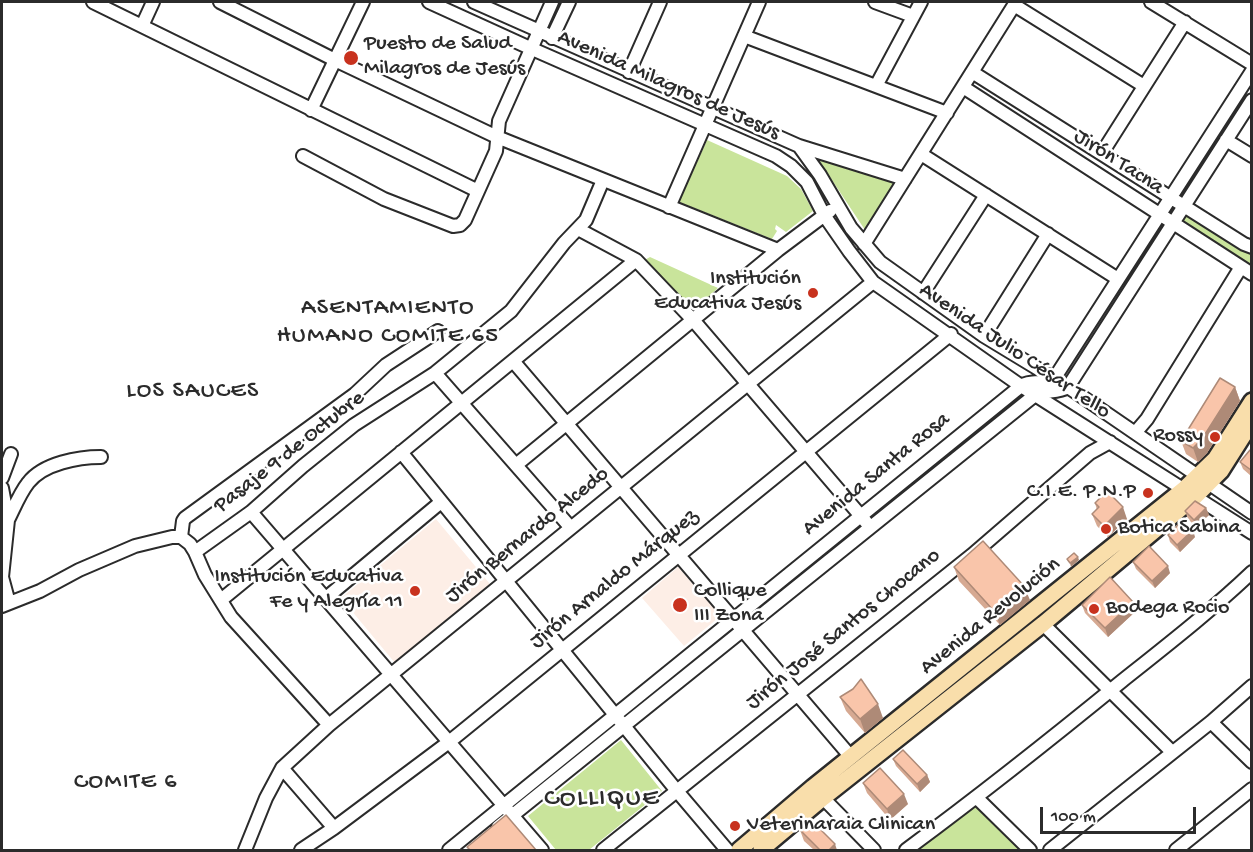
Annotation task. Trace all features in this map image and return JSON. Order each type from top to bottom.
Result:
[{"type":"main road","name":"Avenida Revolución","points":[[1205,479],[1251,401]]},
{"type":"main road","name":"Avenida Revolución","points":[[761,850],[823,798],[1043,624],[1205,479],[1221,471],[1251,422]]},
{"type":"main road","name":"Avenida Revolución","points":[[740,850],[851,757],[1191,492]]},
{"type":"street","points":[[93,2],[478,191]]},
{"type":"street","points":[[142,26],[153,2]]},
{"type":"street","points":[[220,2],[497,137],[778,250]]},
{"type":"street","points":[[311,110],[363,2]]},
{"type":"street","name":"Avenida Milagros de Jesús","points":[[429,2],[776,156],[791,166]]},
{"type":"street","name":"Avenida Milagros de Jesús","points":[[474,2],[628,72],[800,146],[810,160]]},
{"type":"street","points":[[303,156],[384,199],[453,226],[460,225],[465,220],[496,151],[499,121],[552,2]]},
{"type":"street","points":[[552,38],[569,2]]},
{"type":"street","points":[[628,72],[660,2]]},
{"type":"street","points":[[669,207],[759,2]]},
{"type":"street","points":[[875,2],[913,16]]},
{"type":"street","points":[[876,86],[921,2]]},
{"type":"street","points":[[1151,2],[1251,64]]},
{"type":"street","points":[[864,244],[1015,3],[1144,86]]},
{"type":"street","points":[[1102,153],[1185,22]]},
{"type":"street","points":[[744,36],[946,113]]},
{"type":"street","points":[[1054,379],[1251,70]]},
{"type":"street","points":[[972,72],[1251,247]]},
{"type":"street","name":"Jirón Tacna","points":[[963,87],[1246,270]]},
{"type":"street","points":[[1068,387],[1251,100]]},
{"type":"street","points":[[1226,140],[1251,156]]},
{"type":"street","points":[[800,146],[905,179]]},
{"type":"street","points":[[921,154],[1118,279]]},
{"type":"street","name":"Avenida Julio César Tello","points":[[810,160],[837,205],[864,244],[880,262],[984,336],[1068,387],[1205,479],[1251,513]]},
{"type":"street","name":"Avenida Julio César Tello","points":[[791,166],[807,182],[824,215],[873,282],[951,334],[1021,386],[1191,492],[1251,533]]},
{"type":"street","name":"Pasaje 9 de Octubre","points":[[195,552],[251,512],[303,465],[354,425],[435,373],[511,311],[564,243],[586,220],[603,180]]},
{"type":"street","points":[[923,293],[986,195]]},
{"type":"street","points":[[516,465],[778,250],[837,205]]},
{"type":"street","points":[[578,229],[636,260],[694,321],[871,527]]},
{"type":"street","points":[[984,336],[1048,234]]},
{"type":"street","points":[[220,600],[636,260]]},
{"type":"street","points":[[1135,433],[1147,419],[1246,270]]},
{"type":"street","name":"Jirón Bernardo Alcedo","points":[[245,850],[266,798],[282,768],[329,725],[873,282]]},
{"type":"street","points":[[181,537],[185,518],[355,394],[386,364],[438,332]]},
{"type":"street","name":"Jirón Arnaldo Márquez","points":[[301,850],[449,742],[951,334]]},
{"type":"street","points":[[513,361],[851,757]]},
{"type":"street","points":[[435,373],[571,528]]},
{"type":"street","name":"Avenida Santa Rosa","points":[[449,850],[1021,386],[1028,382],[1054,379]]},
{"type":"street","name":"Avenida Santa Rosa","points":[[486,837],[1035,395],[1041,391],[1062,391],[1068,387]]},
{"type":"street","name":"Jirón José Santos Chocano","points":[[603,850],[972,555],[1090,453],[1110,442]]},
{"type":"street","points":[[401,452],[727,850]]},
{"type":"street","points":[[2,477],[11,453]]},
{"type":"street","points":[[8,520],[26,484],[32,478],[71,459],[102,457]]},
{"type":"street","points":[[2,488],[8,520],[2,577],[5,605],[135,546],[181,537],[190,544],[205,575],[231,617],[329,725]]},
{"type":"street","points":[[326,598],[441,502]]},
{"type":"street","points":[[251,512],[542,850]]},
{"type":"street","points":[[906,850],[976,798],[1223,600],[1251,572]]},
{"type":"street","points":[[1043,624],[1172,752]]},
{"type":"street","points":[[1050,850],[1211,722],[1251,686]]},
{"type":"street","points":[[1211,722],[1251,762]]},
{"type":"street","points":[[282,768],[334,828]]},
{"type":"street","points":[[1176,850],[1251,789]]},
{"type":"street","points":[[823,798],[874,850]]},
{"type":"street","points":[[976,798],[1030,850]]},
{"type":"shaded area","name":"Institución Educativa Fe y Alegría 11","points":[[436,519],[490,584],[395,663],[341,598]]},
{"type":"shaded area","name":"Collique III Zona","points":[[678,567],[718,613],[717,619],[684,646],[642,598]]},
{"type":"green space","points":[[707,140],[787,176],[801,189],[813,211],[786,232],[776,225],[777,231],[772,239],[679,202]]},
{"type":"green space","points":[[816,156],[895,181],[865,230]]},
{"type":"green space","points":[[1187,213],[1251,250],[1251,265],[1182,222]]},
{"type":"green space","points":[[650,257],[718,288],[693,311],[643,261]]},
{"type":"green space","points":[[621,740],[662,791],[589,850],[556,850],[528,816]]},
{"type":"green space","points":[[977,804],[1023,850],[914,850]]},
{"type":"building","points":[[1220,378],[1235,387],[1202,439],[1193,448],[1181,441]]},
{"type":"building","points":[[1251,451],[1251,470],[1240,462]]},
{"type":"building","points":[[1107,491],[1123,507],[1104,526],[1092,514],[1099,507],[1095,503]]},
{"type":"building","points":[[1195,501],[1206,508],[1194,520],[1185,511]]},
{"type":"building","points":[[1183,520],[1193,530],[1177,545],[1168,535]]},
{"type":"building","points":[[983,541],[1024,586],[994,611],[954,567]]},
{"type":"building","points":[[1149,546],[1168,566],[1152,581],[1133,562]]},
{"type":"building","points":[[1074,553],[1078,557],[1070,563],[1067,559]]},
{"type":"building","points":[[1110,577],[1133,602],[1105,628],[1082,605]]},
{"type":"building","points":[[861,679],[878,704],[860,719],[840,697],[853,689]]},
{"type":"building","points":[[903,750],[927,775],[917,784],[893,759]]},
{"type":"building","points":[[880,768],[904,794],[887,809],[863,783]]},
{"type":"building","points":[[506,815],[536,850],[470,850],[467,847]]},
{"type":"building","points":[[812,821],[835,844],[829,850],[820,850],[800,830]]},
{"type":"place","name":"Puesto de Salud Milagros de Jesús","points":[[351,58]]},
{"type":"place","name":"Institución Educativa Jesús","points":[[813,293]]},
{"type":"place","name":"Rossy","points":[[1215,437]]},
{"type":"place","name":"C.I.E. P.N.P","points":[[1148,493]]},
{"type":"place","name":"Botica Sabina","points":[[1106,529]]},
{"type":"place","name":"Institución Educativa Fe y Alegría 11","points":[[415,591]]},
{"type":"place","name":"Collique III Zona","points":[[680,605]]},
{"type":"place","name":"Bodega Rocio","points":[[1094,609]]},
{"type":"place","name":"Veterinaraia Clinican","points":[[735,826]]},
{"type":"district","name":"ASENTAMIENTO HUMANO COMITE 65","points":[[388,323]]},
{"type":"district","name":"LOS SAUCES","points":[[193,392]]},
{"type":"district","name":"COMITE 6","points":[[126,783]]},
{"type":"district","name":"COLLIQUE","points":[[602,800]]}]
